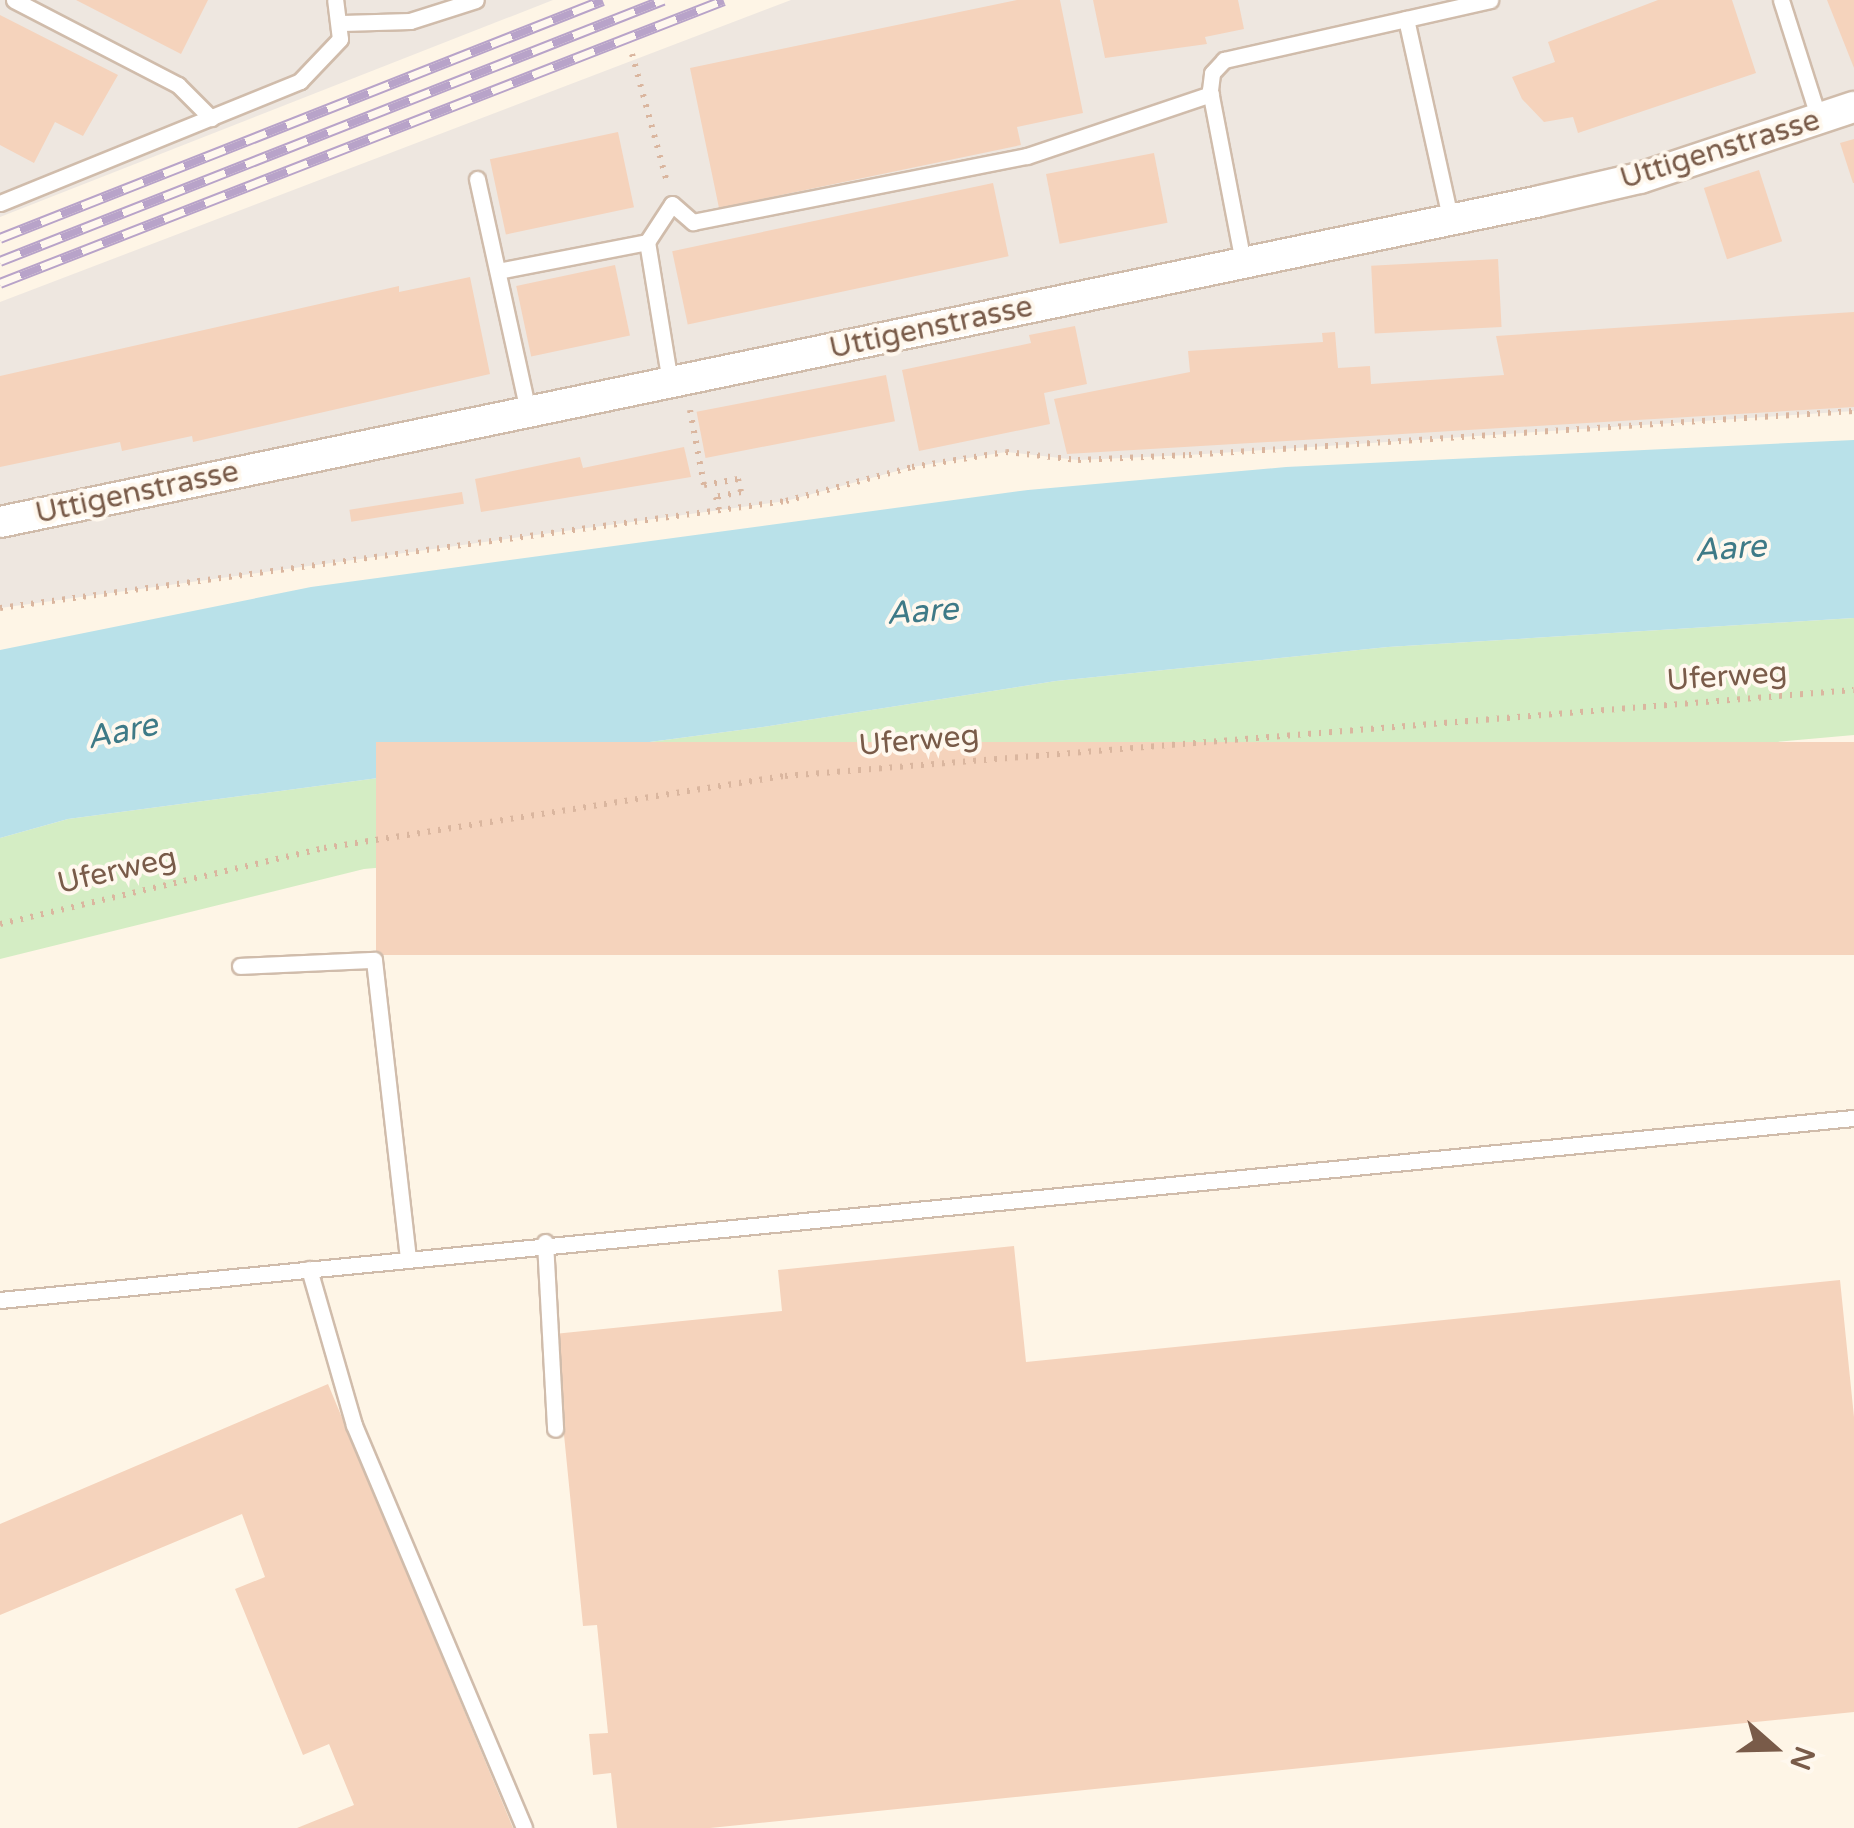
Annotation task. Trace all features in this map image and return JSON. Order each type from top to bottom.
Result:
[{"type":"street","name":"Uttigenstrasse","points":[[0,522],[1640,178],[1854,107]]},
{"type":"lane","points":[[14,0],[178,84],[211,118]]},
{"type":"lane","points":[[0,203],[211,118],[319,68],[340,39],[342,22],[334,0]]},
{"type":"lane","points":[[342,22],[410,21],[476,0]]},
{"type":"lane","points":[[1243,262],[1211,94],[1212,73],[1224,60],[1490,0]]},
{"type":"lane","points":[[1780,0],[1819,119]]},
{"type":"lane","points":[[1406,19],[1450,218]]},
{"type":"lane","points":[[670,382],[647,242],[672,204],[694,222],[1027,156],[1211,94]]},
{"type":"lane","points":[[478,179],[528,411]]},
{"type":"lane","points":[[498,271],[647,242]]},
{"type":"lane","points":[[240,966],[374,960],[408,1258]]},
{"type":"lane","points":[[0,1300],[545,1242],[1854,1118]]},
{"type":"lane","points":[[545,1242],[555,1430]]},
{"type":"lane","points":[[309,1269],[354,1425],[524,1828]]},
{"type":"path","points":[[632,54],[672,204]]},
{"type":"path","points":[[0,608],[719,510],[1006,452],[1078,460],[1189,455],[1854,411]]},
{"type":"path","points":[[691,418],[704,485],[738,479],[741,492],[716,497],[719,510]]},
{"type":"path","name":"Uferweg","points":[[0,924],[324,848],[785,776],[1854,690]]},
{"type":"shaded area","points":[[0,0],[553,0],[0,217]]},
{"type":"shaded area","points":[[791,0],[1854,0],[1854,411],[1189,455],[1078,460],[1006,452],[912,467],[786,501],[0,608],[0,302]]},
{"type":"green space","points":[[1854,618],[1854,735],[364,869],[0,959],[0,838],[68,819],[763,727],[1056,681],[1388,647]]},
{"type":"water","name":"Aare","points":[[1854,440],[1854,618],[1388,647],[1056,681],[763,727],[68,819],[0,838],[0,650],[311,587],[1028,490],[1286,467]]},
{"type":"building","points":[[76,0],[208,0],[181,54]]},
{"type":"building","points":[[1017,0],[1060,0],[1083,113],[1017,127],[1021,145],[719,208],[690,68]]},
{"type":"building","points":[[1093,0],[1238,0],[1244,29],[1205,37],[1207,44],[1105,58]]},
{"type":"building","points":[[1658,0],[1732,0],[1756,73],[1578,133],[1573,117],[1544,122],[1522,99],[1512,77],[1555,62],[1548,42]]},
{"type":"building","points":[[1827,0],[1854,0],[1854,68]]},
{"type":"building","points":[[0,15],[118,75],[83,136],[55,122],[34,163],[0,145]]},
{"type":"building","points":[[618,132],[634,207],[506,235],[490,159]]},
{"type":"building","points":[[1854,139],[1854,183],[1853,183],[1840,143]]},
{"type":"building","points":[[1154,153],[1168,223],[1060,244],[1046,174]]},
{"type":"building","points":[[1759,170],[1782,241],[1727,259],[1704,188]]},
{"type":"building","points":[[993,183],[1009,256],[688,325],[672,251]]},
{"type":"building","points":[[1498,259],[1502,327],[1375,334],[1371,266]]},
{"type":"building","points":[[615,265],[630,335],[531,356],[516,286]]},
{"type":"building","points":[[470,277],[490,374],[193,442],[192,436],[122,451],[120,442],[0,467],[0,376],[399,286],[399,292]]},
{"type":"building","points":[[1854,312],[1854,407],[1067,454],[1054,399],[1190,372],[1188,351],[1323,342],[1322,333],[1335,332],[1338,368],[1370,366],[1371,384],[1504,375],[1496,336]]},
{"type":"building","points":[[1075,326],[1087,384],[1044,393],[1050,424],[919,451],[902,370],[1031,343],[1029,335]]},
{"type":"building","points":[[886,375],[895,421],[706,458],[697,412]]},
{"type":"building","points":[[684,447],[691,477],[481,512],[475,479],[580,457],[583,468]]},
{"type":"building","points":[[462,492],[464,504],[351,522],[349,510]]},
{"type":"building","points":[[376,742],[1854,742],[1854,955],[376,955]]},
{"type":"building","points":[[1014,1246],[1026,1362],[1840,1280],[1854,1417],[1854,1712],[710,1828],[617,1828],[611,1773],[593,1775],[589,1734],[608,1733],[597,1625],[583,1626],[554,1334],[782,1311],[778,1270]]},
{"type":"building","points":[[328,1384],[513,1828],[297,1828],[354,1805],[329,1744],[303,1755],[235,1589],[265,1577],[242,1514],[0,1615],[0,1524]]},
{"type":"railway","points":[[0,238],[603,0]]},
{"type":"railway","points":[[0,261],[663,0]]},
{"type":"railway","points":[[0,283],[724,0]]}]
